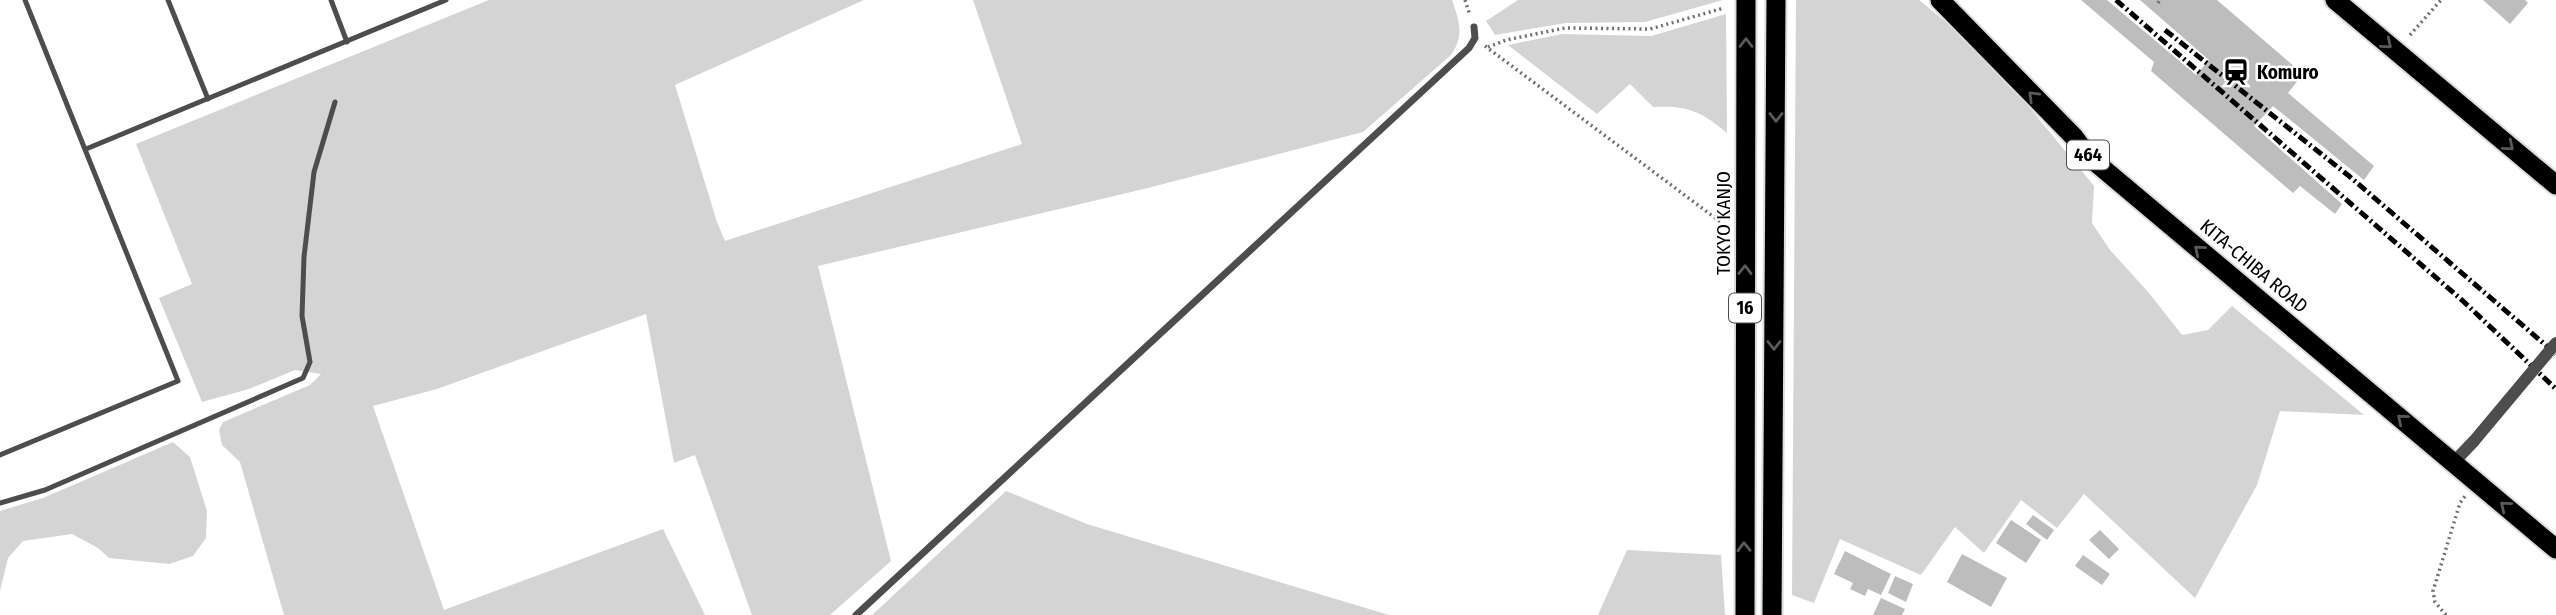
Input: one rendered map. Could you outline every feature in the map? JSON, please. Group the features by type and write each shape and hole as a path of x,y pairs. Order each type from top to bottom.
{"highway":[{"name":"TOKYO KANJO","path":"1745,615 1746,0"},
{"name":"KITA-CHIBA ROAD","path":"1940,0 2074,137 2088,156 2556,549"},
{"path":"2335,0 2556,185"},
{"name":"16","path":"1772,615 1777,2"}],"street":[{"path":"856,615 1469,48 1475,38 1474,27"},
{"path":"2455,462 2556,343"}],"lane":[{"path":"0,455 178,381 25,0"},
{"path":"168,0 208,99"},
{"path":"331,0 347,42"},
{"path":"86,149 446,0"},
{"path":"0,503 45,490 303,378 310,362 302,316 304,257 314,172 335,102"}],"path":[{"path":"2410,35 2441,0"},
{"path":"1488,47 1506,40 1565,28 1650,29 1724,8"},
{"path":"1475,38 1746,242"},
{"path":"2446,615 2435,602 2433,591 2460,503 2477,483"}],"shaded area":[{"path":"489,0 864,0 675,85 725,241 1022,144 973,0 1452,0 1459,34 1451,55 1363,132 1148,188 818,266 891,561 830,615 752,615 695,455 674,463 646,314 437,389 373,406 444,610 663,529 705,615 284,615 240,462 222,445 219,430 223,422 310,385 321,374 295,370 249,389 202,402 159,298 192,284 136,144"},
{"path":"1518,0 1723,0 1645,22 1566,23 1495,35 1486,21"},
{"path":"1796,0 1919,0 1968,40 2011,85 2094,186 2092,223 2110,250 2182,335 2208,330 2232,306 2364,415 2280,411 2257,485 2195,598 2084,494 2057,528 2021,500 1984,553 1955,527 1921,575 1840,539 1814,603 1792,595"},
{"path":"1726,14 1727,133 1693,111 1675,107 1653,107 1630,84 1597,114 1508,45 1562,34 1651,36"},
{"path":"173,442 190,457 207,511 206,538 193,556 169,564 109,558 98,548 72,534 23,541 8,558 0,591 0,511 43,498"},
{"path":"1006,491 1087,524 1389,615 872,615"},
{"path":"1627,550 1721,555 1725,615 1598,615"}],"building":[{"name":"Komuro","path":"2081,0 2107,0 2196,75 2209,60 2140,0 2217,0 2303,74 2288,93 2374,166 2364,180 2273,106 2254,126 2342,204 2335,214 2300,186 2293,193 2151,71 2154,62"},
{"path":"2483,0 2525,0 2528,3 2510,24"},
{"path":"2033,515 2054,530 2047,540 2026,524"},
{"path":"2011,520 2041,540 2026,563 1996,543"},
{"path":"2100,530 2119,549 2109,559 2089,540"},
{"path":"1845,551 1891,574 1881,595 1868,589 1865,596 1850,589 1853,583 1834,574"},
{"path":"1962,554 2007,578 1991,607 1947,582"},
{"path":"2083,555 2110,574 2102,585 2075,566"},
{"path":"1895,576 1913,584 1906,602 1888,593"},
{"path":"1881,598 1905,609 1902,615 1873,615"}],"railway":[{"path":"2116,0 2463,301 2556,389"},
{"path":"2165,30 2349,176 2556,354"}],"place":[{"name":"Komuro","path":"2236,72"}]}
